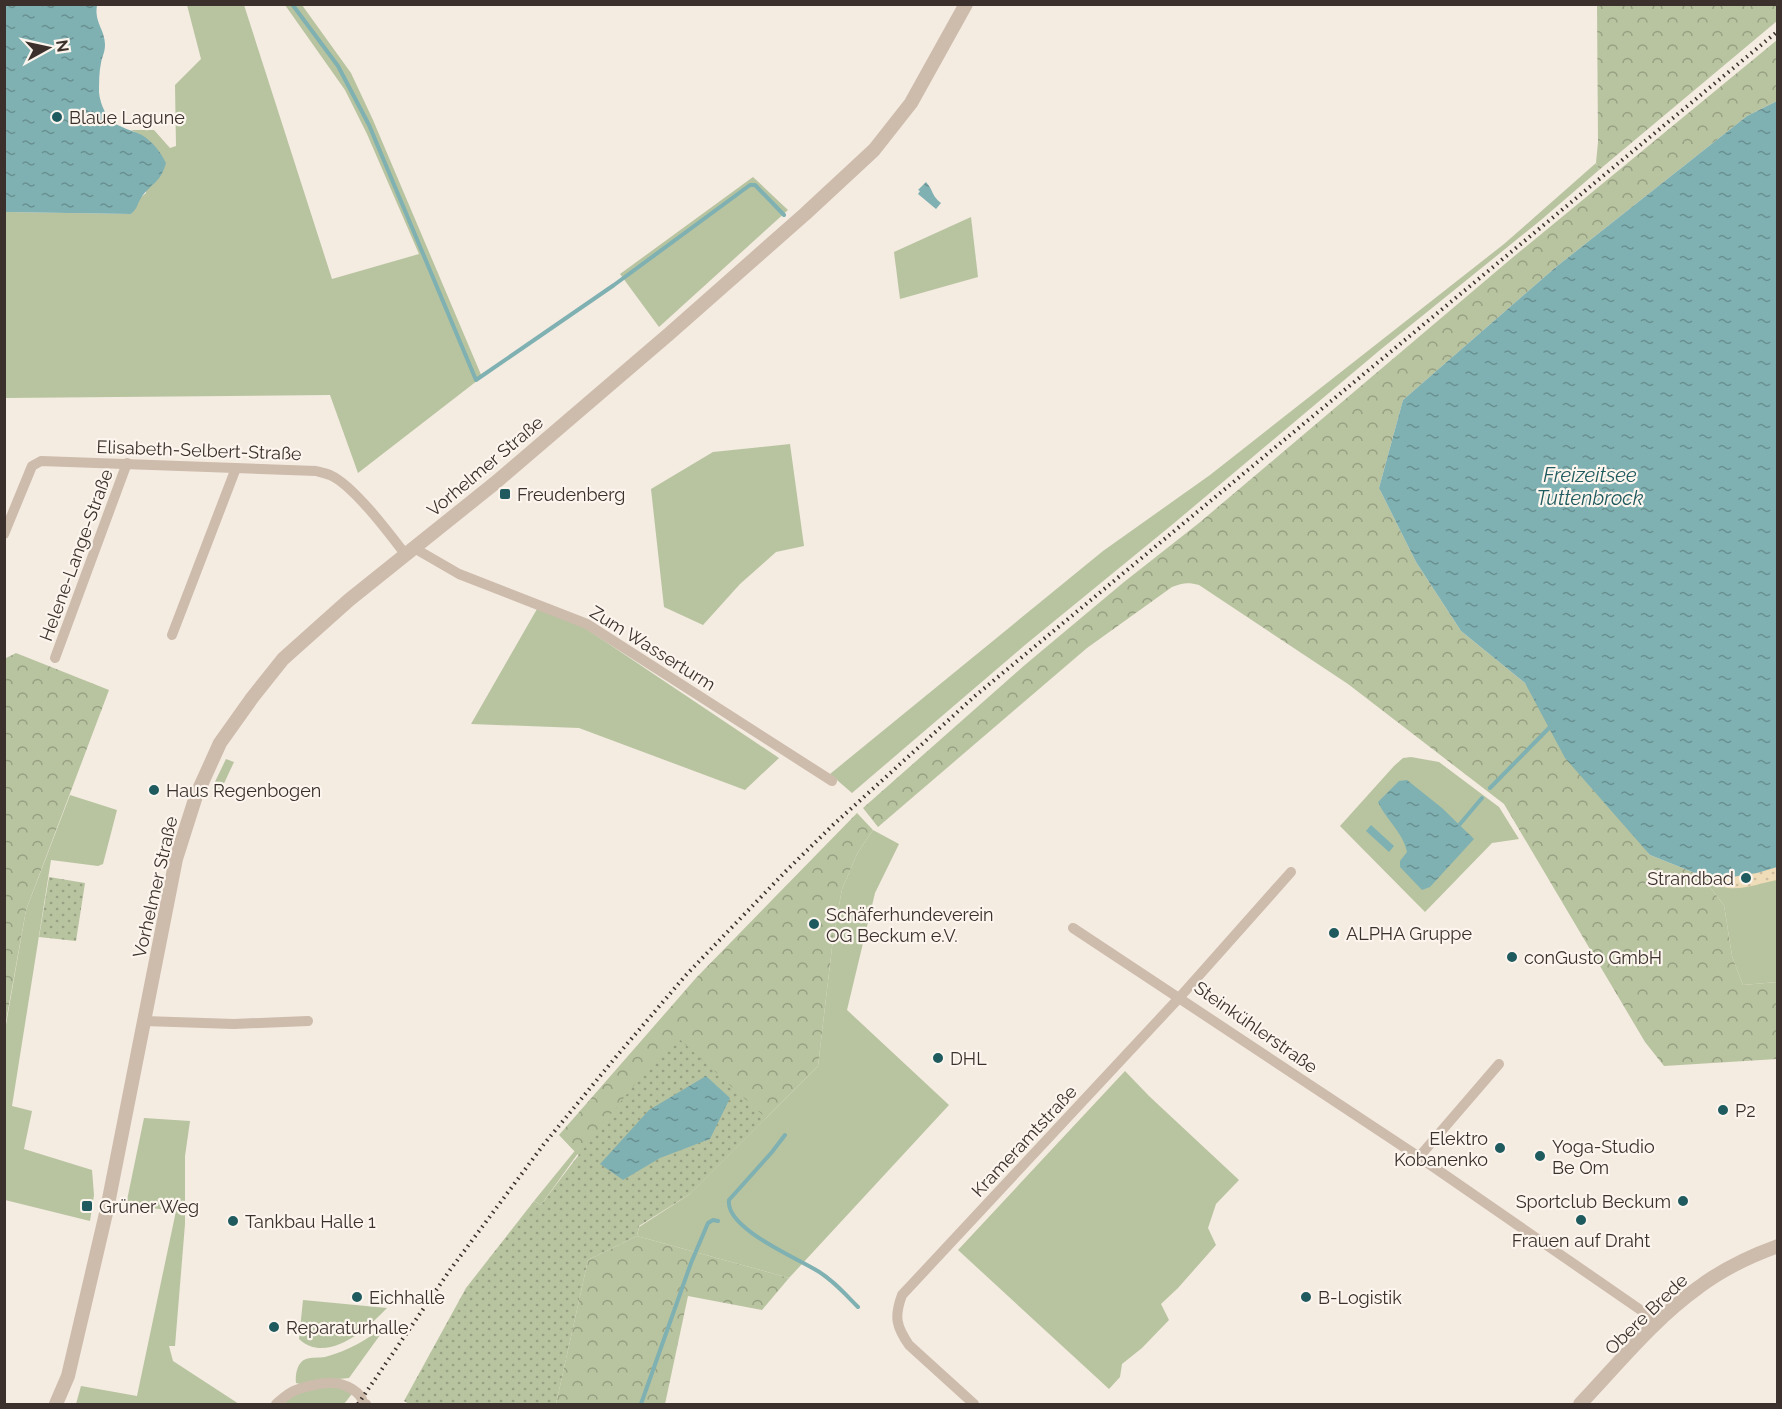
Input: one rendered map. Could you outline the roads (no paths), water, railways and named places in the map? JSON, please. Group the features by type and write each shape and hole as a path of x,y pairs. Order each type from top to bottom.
{"street":[{"name":"Vorhelmer Straße","path":"56,1404 68,1376 107,1209 176,859 196,796 220,743 283,659 349,600 495,483 678,326 874,150 911,103 966,4"},
{"name":"Elisabeth-Selbert-Straße","path":"4,534 32,466 40,461 316,471 342,482 409,551"},
{"name":"Helene-Lange-Straße","path":"55,658 127,464"},
{"path":"172,635 236,468"},
{"name":"Zum Wasserturm","path":"409,551 459,574 587,624 832,781"},
{"name":"Steinkühlerstraße","path":"1291,872 1179,998 1419,1157 1658,1322"},
{"path":"1073,928 1179,998"},
{"name":"Krameramtstraße","path":"974,1404 909,1345 901,1333 897,1322 897,1308 902,1295 1179,998"},
{"path":"144,1021 234,1024 309,1022"},
{"path":"1419,1157 1499,1064"},
{"name":"Obere Brede","path":"1580,1404 1658,1322 1698,1287 1728,1268 1778,1246"},
{"path":"276,1404 298,1389 334,1383 355,1390 364,1401"}],"water":[{"name":"Blaue Lagune","path":"5,4 97,5 97,17 105,45 99,81 103,107 115,124 142,135 150,141 166,163 161,175 131,214 5,212"},
{"name":"Freizeitsee Tuttenbrock","path":"1777,101 1777,867 1732,877 1700,875 1650,855 1565,758 1525,683 1461,631 1416,562 1379,488 1403,400 1556,267 1747,116"},
{"path":"926,182 941,203 936,209 918,194 920,191 918,190"},
{"path":"1407,780 1442,808 1474,839 1430,887 1422,890 1400,867 1400,861 1407,852 1405,845 1378,802 1399,781"},
{"path":"1371,825 1394,846 1389,852 1366,831"},
{"path":"706,1076 730,1098 710,1139 660,1158 623,1180 600,1164 649,1110"}],"waterway":[{"path":"292,4 338,66 369,125 476,380 614,285 750,185 755,185 784,215"},
{"path":"1490,788 1549,728"},
{"path":"1460,824 1482,798"},
{"path":"785,1135 729,1200 731,1211 749,1231 822,1274 858,1307"},
{"path":"641,1404 691,1263 708,1223 713,1220 718,1221"}],"railway":[{"path":"358,1404 450,1270 544,1144 686,975 833,825 975,696 1778,31"}],"place":[{"name":"Blaue Lagune","path":"57,117"},
{"name":"Freudenberg","path":"505,494"},
{"name":"Haus Regenbogen","path":"154,790"},
{"name":"Strandbad","path":"1746,878"},
{"name":"Schäferhundeverein OG Beckum e.V.","path":"814,924"},
{"name":"ALPHA Gruppe","path":"1334,933"},
{"name":"conGusto GmbH","path":"1512,957"},
{"name":"DHL","path":"938,1058"},
{"name":"P2","path":"1723,1110"},
{"name":"Elektro Kobanenko","path":"1500,1148"},
{"name":"Yoga-Studio Be Om","path":"1540,1156"},
{"name":"Sportclub Beckum","path":"1683,1201"},
{"name":"Grüner Weg","path":"87,1206"},
{"name":"Frauen auf Draht","path":"1581,1220"},
{"name":"Tankbau Halle 1","path":"233,1221"},
{"name":"Eichhalle","path":"357,1297"},
{"name":"B-Logistik","path":"1306,1297"},
{"name":"Reparaturhalle","path":"274,1327"}]}
